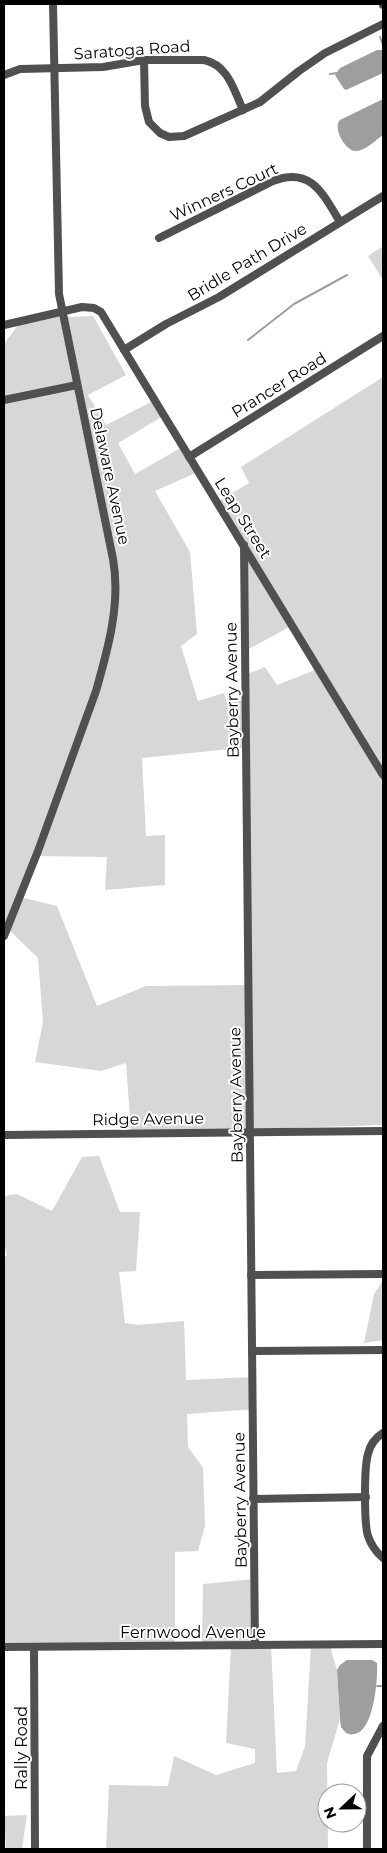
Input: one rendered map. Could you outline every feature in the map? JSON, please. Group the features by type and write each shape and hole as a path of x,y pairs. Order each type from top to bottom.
{"street":[{"name":"Delaware Avenue","path":"4,936 38,851 96,691 104,664 115,608 115,570 58,288 53,4"},
{"path":"144,60 146,114 153,128 168,137 184,136 266,98 325,53 383,24"},
{"name":"Saratoga Road","path":"4,75 17,69 103,67 144,60 199,59 220,66 226,74 243,110"},
{"name":"Winners Court","path":"159,238 272,181 286,176 304,179 315,185 340,222"},
{"name":"Bridle Path Drive","path":"124,350 176,318 220,297 383,196"},
{"name":"Leap Street","path":"62,312 86,307 96,309 105,318 383,775"},
{"path":"4,325 62,312"},
{"name":"Prancer Road","path":"189,456 383,336"},
{"path":"4,400 77,385"},
{"name":"Bayberry Avenue","path":"244,545 255,1645"},
{"name":"Ridge Avenue","path":"4,1135 383,1131"},
{"path":"251,1275 383,1274"},
{"path":"252,1351 383,1350"},
{"path":"383,1433 372,1444 367,1457 366,1497 366,1522 369,1538 374,1549 383,1558"},
{"path":"253,1499 366,1497"},
{"name":"Fernwood Avenue","path":"4,1647 383,1644"},
{"name":"Rally Road","path":"34,1647 35,1849"},
{"path":"367,1849 367,1756 383,1726"}],"shaded area":[{"path":"377,50 383,50 383,73 346,90 344,89 335,75 340,68"},
{"path":"383,99 383,135 362,150 351,150 344,143 339,133 338,124 340,120"},
{"path":"383,246 383,278 368,256"},
{"path":"62,313 69,317 93,316 126,375 88,395 106,425 155,400 165,415 118,443 135,474 184,446 200,471 155,491 190,552 197,634 181,646 198,701 224,693 227,703 249,699 245,675 265,667 277,685 320,668 293,625 245,651 243,542 219,501 249,483 241,467 383,377 383,1125 131,1133 126,1063 101,1071 35,1062 43,1022 38,958 4,925 4,344 21,321","holes":["249,747 251,985 146,986 97,1006 57,906 20,897 36,856 107,857 105,890 165,885 165,835 146,836 142,758"]},
{"path":"99,1156 120,1212 140,1212 136,1271 119,1272 125,1323 138,1325 184,1321 186,1380 253,1377 254,1409 187,1414 188,1447 203,1468 205,1526 198,1551 175,1552 175,1645 4,1644 4,1257 7,1256 4,1243 4,1196 17,1194 52,1211 82,1157"},
{"path":"383,1280 383,1340 364,1343 374,1294"},
{"path":"253,1579 256,1645 271,1645 277,1773 296,1771 305,1746 311,1646 330,1646 337,1670 340,1719 327,1763 327,1783 317,1783 317,1833 328,1833 328,1849 106,1849 109,1785 168,1786 174,1756 216,1775 255,1763 255,1749 226,1743 231,1646 202,1645 203,1584"},
{"path":"347,1660 372,1660 377,1663 377,1681 370,1715 361,1731 352,1734 346,1733 341,1727 340,1719 337,1670"},
{"path":"27,1815 22,1849 6,1849 4,1816"}],"waterway":[{"path":"380,37 383,45"},
{"path":"330,74 337,73"},
{"path":"248,340 294,304 347,275"},
{"path":"377,1686 382,1686"}]}
